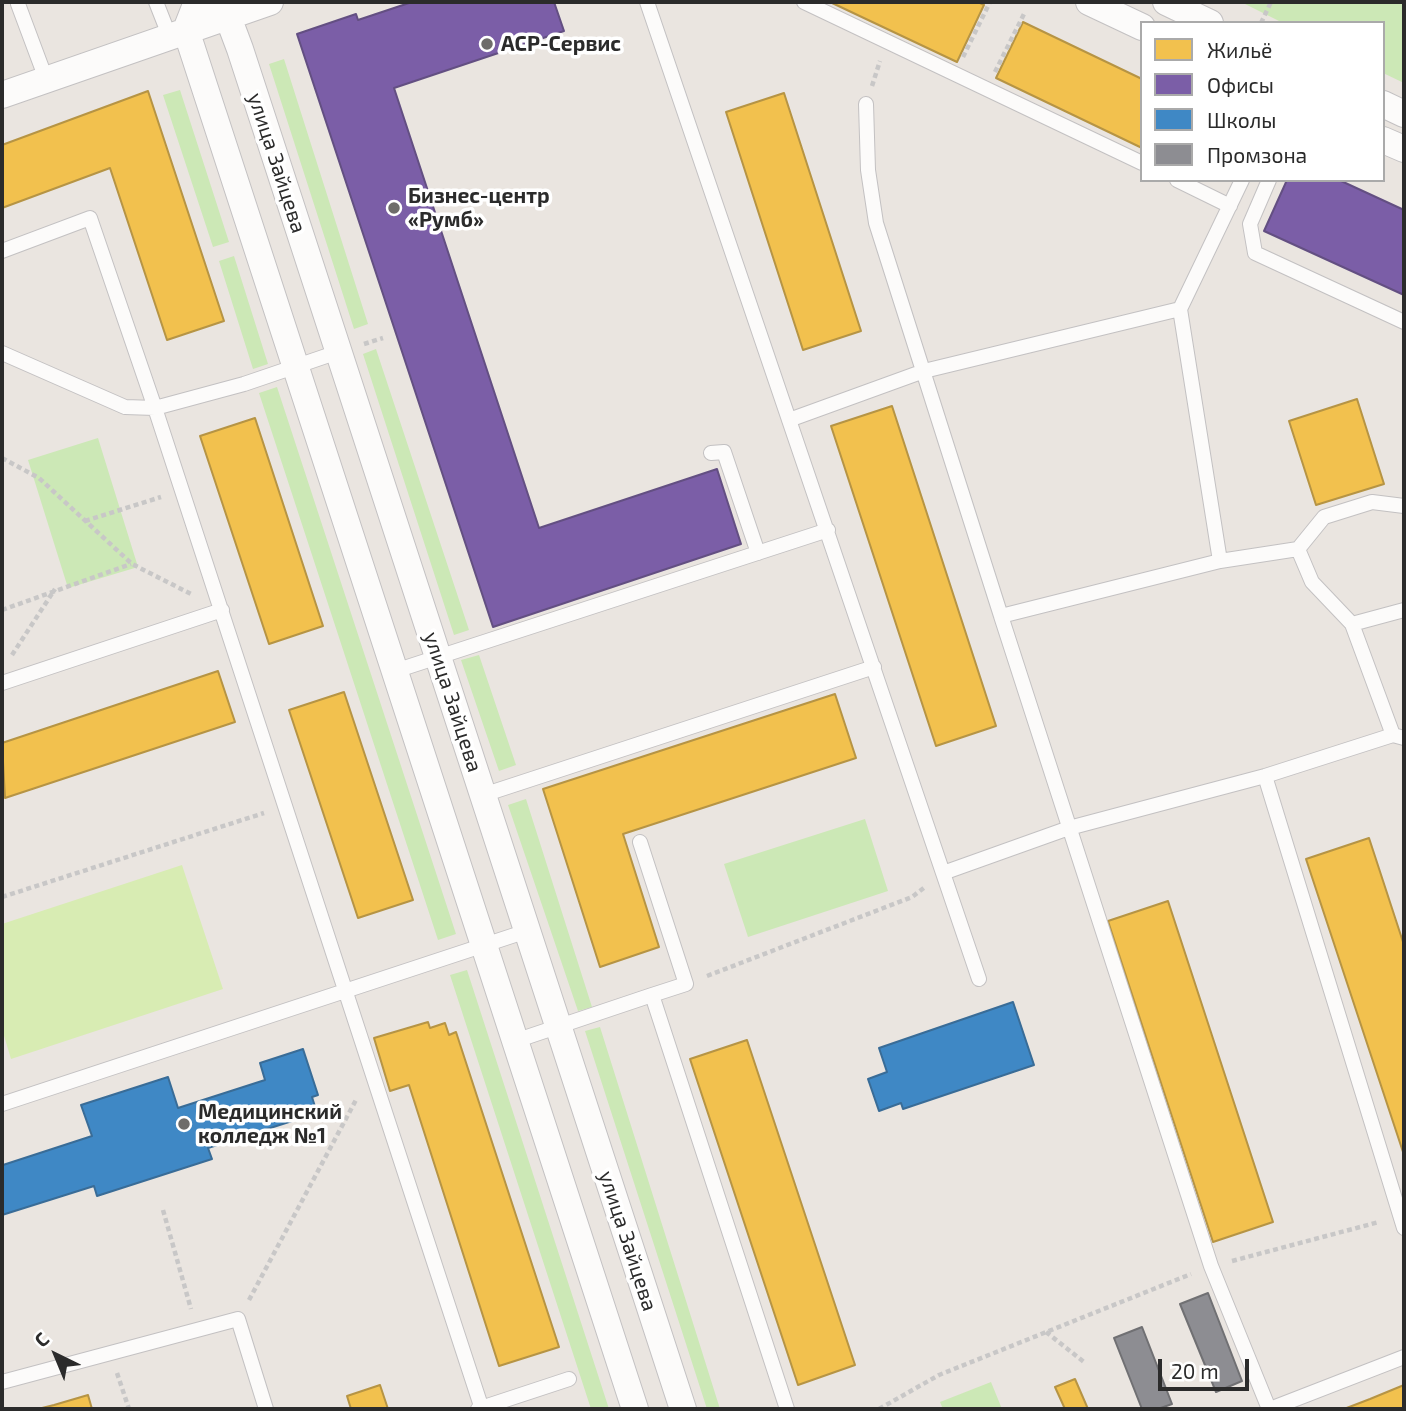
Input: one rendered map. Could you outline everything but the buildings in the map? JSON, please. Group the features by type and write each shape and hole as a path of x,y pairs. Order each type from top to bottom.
{"street":[{"path":"177,32 197,2"},
{"path":"2,95 177,32 220,9 270,2"},
{"path":"1089,2 1140,26"},
{"path":"1166,2 1206,21"},
{"name":"улица Зайцева","path":"220,9 439,657 683,1409"},
{"path":"177,32 295,367 635,1409"},
{"path":"1385,105 1404,114"},
{"path":"1385,141 1404,149"}],"lane":[{"path":"156,2 177,32"},
{"path":"647,2 979,979"},
{"path":"804,2 1140,162"},
{"path":"18,4 46,79"},
{"path":"866,104 867,170 876,223 1211,1266 1269,1409 1404,1357"},
{"path":"1181,182 1230,206"},
{"path":"1220,561 1180,310 1241,182"},
{"path":"1268,182 1250,224 1255,254 1404,322"},
{"path":"2,251 90,218 156,408 480,1408 569,1379"},
{"path":"789,420 924,371 1180,310"},
{"path":"2,353 125,407 156,408 338,352"},
{"path":"711,453 724,452 758,553"},
{"path":"1001,616 1220,561 1298,549 1324,517 1372,502 1404,506"},
{"path":"395,671 828,530"},
{"path":"943,873 1069,828 1399,737 1352,624 1311,582 1298,549"},
{"path":"8,681 222,610"},
{"path":"1352,624 1404,610"},
{"path":"483,795 874,667"},
{"path":"1265,776 1402,1222"},
{"path":"515,1041 686,984 640,842"},
{"path":"2,1104 527,931"},
{"path":"652,995 787,1409"},
{"path":"2,1382 238,1319 266,1409"}],"path":[{"path":"955,73 989,2"},
{"path":"1262,21 1271,2"},
{"path":"987,89 1024,15"},
{"path":"866,104 887,40"},
{"path":"2,458 38,478 132,564 222,610"},
{"path":"85,521 182,490"},
{"path":"2,610 56,588 132,564"},
{"path":"8,681 12,655 56,588"},
{"path":"2,897 286,806"},
{"path":"686,984 912,897 943,873"},
{"path":"238,1319 372,1072"},
{"path":"163,1210 197,1330"},
{"path":"879,1409 939,1375 1211,1266 1402,1222"},
{"path":"1046,1332 1084,1362"},
{"path":"110,1351 129,1409"}],"green space":[{"path":"1241,2 1404,2 1404,83 1385,74 1385,21 1279,21"},
{"path":"284,59 368,324 354,329 269,64"},
{"path":"180,90 229,242 213,247 163,95"},
{"path":"234,256 268,364 253,369 219,261"},
{"path":"376,349 469,630 454,635 363,354"},
{"path":"277,387 456,934 438,940 259,393"},
{"path":"98,438 138,567 68,588 28,460"},
{"path":"479,655 516,765 499,771 461,660"},
{"path":"526,799 592,1007 578,1011 508,805"},
{"path":"865,819 888,891 748,937 724,864"},
{"path":"182,865 223,989 11,1059 2,1029 2,924"},
{"path":"467,970 609,1409 591,1409 450,975"},
{"path":"600,1027 720,1409 707,1409 585,1031"},
{"path":"991,1382 1002,1409 943,1409 940,1402"}],"place":[{"name":"АСР-Сервис","path":"487,44"},
{"name":"Бизнес-центр «Румб»","path":"394,208"},
{"name":"Медицинский колледж №1","path":"184,1124"}]}
